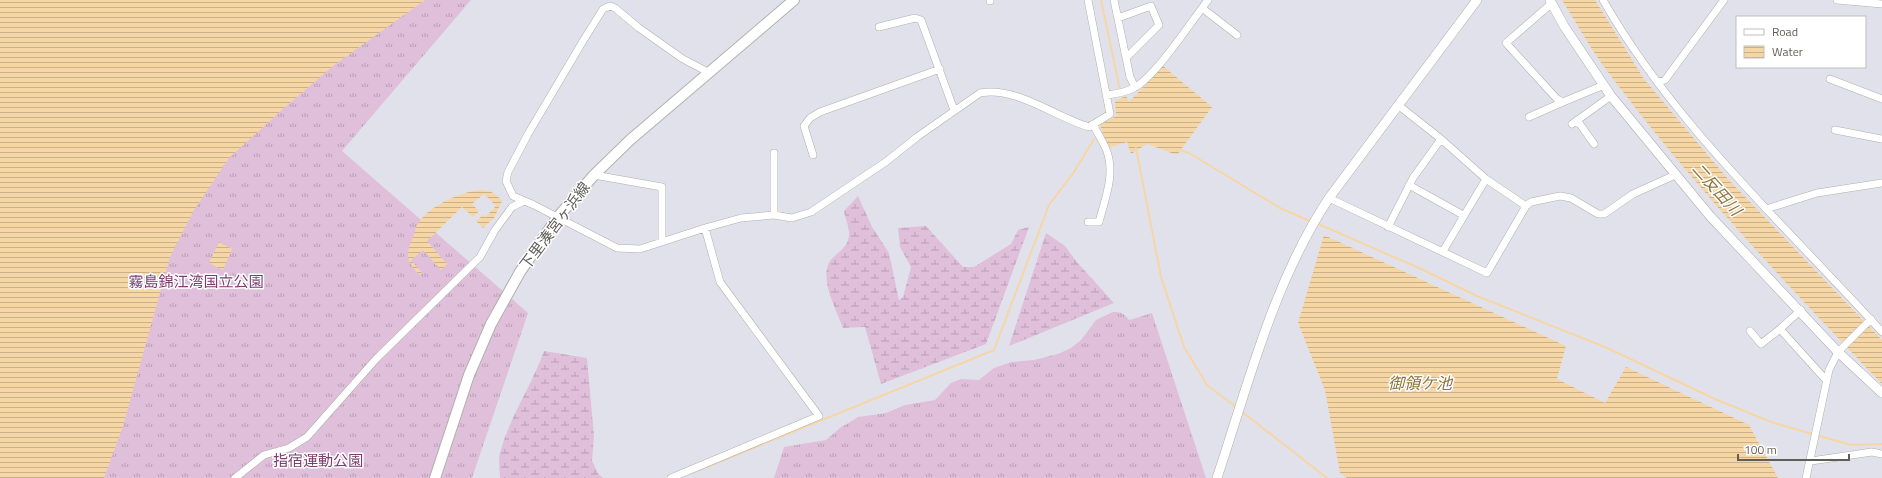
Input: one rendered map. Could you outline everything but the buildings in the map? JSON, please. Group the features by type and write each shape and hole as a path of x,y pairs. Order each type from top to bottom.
{"main road":[{"name":"下里湊宮ヶ浜線","path":"435,478 469,375 491,324 520,272 557,218 594,175 630,140 794,0"}],"street":[{"path":"708,72 682,59 639,28 615,8 610,6 604,9 582,41 532,127 506,176 507,185 513,196 617,248 640,249 741,218 774,214 792,218 812,212 887,161 954,110 980,93 990,91 1001,92 1044,107 1077,124 1089,127 1110,114 1108,95 1088,0"},
{"path":"1114,0 1132,89"},
{"path":"1108,95 1132,89 1157,67 1208,0"},
{"path":"1217,478 1274,305 1309,230 1329,198 1476,0"},
{"path":"1603,0 1658,82 1718,157 1882,332"},
{"path":"1658,82 1665,80 1724,0"},
{"path":"1837,0 1882,4"},
{"path":"1563,102 1557,99 1506,43 1551,1 1564,26 1611,96 1675,175 1724,232 1841,349 1882,393"},
{"path":"1118,18 1151,6 1159,25 1126,58"},
{"path":"1202,8 1237,35"},
{"path":"880,27 915,18 921,20 954,110"},
{"path":"813,155 804,126 810,118 820,112 856,98 940,69"},
{"path":"1830,79 1882,99"},
{"path":"1529,117 1604,85"},
{"path":"1594,144 1574,122 1611,96"},
{"path":"1398,105 1486,179 1526,206"},
{"path":"1088,222 1099,222 1108,188 1110,172 1106,149 1093,124"},
{"path":"1835,130 1882,139"},
{"path":"1388,226 1409,185 1441,140"},
{"path":"774,153 774,214"},
{"path":"594,175 662,187 662,241"},
{"path":"1329,198 1488,273 1526,206 1531,202 1560,196 1571,198 1598,214 1604,214 1633,194 1675,175"},
{"path":"1443,251 1463,215 1486,179"},
{"path":"1766,209 1817,193 1882,183"},
{"path":"1409,185 1463,215"},
{"path":"236,478 264,455 289,448 307,437 376,359 480,257 495,230 512,207 524,201"},
{"path":"670,478 819,416 720,282 705,228"},
{"path":"1750,331 1761,344 1801,310"},
{"path":"1806,478 1811,461 1826,380 1841,349 1870,320"},
{"path":"1780,329 1826,380"},
{"path":"1811,461 1872,452 1882,454"}],"green space":[{"name":"霧島錦江湾国立公園","path":"0,0 471,0 342,151 528,313 472,478 0,478"},
{"path":"858,196 872,227 889,253 899,300 903,297 911,267 900,247 898,228 926,226 963,267 974,267 1011,244 1018,230 1029,227 986,344 881,384 865,327 843,328 831,299 826,275 831,259 845,246 848,241 849,230 844,211"},
{"path":"1046,233 1065,246 1076,261 1114,303 1009,346"},
{"path":"1113,312 1122,313 1129,320 1152,313 1206,478 774,478 784,447 826,440 840,428 858,417 886,413 905,405 935,400 951,383 961,379 979,380 994,368 1011,362 1034,360 1058,354 1071,348 1081,340 1096,320"},
{"path":"544,351 587,358 594,436 592,461 599,475 604,478 500,478 499,456 504,440"}],"water":[{"path":"0,0 425,0 333,66 229,158 194,210 170,257 123,426 104,478 0,478"},
{"name":"二反田川","path":"1562,0 1595,0 1644,79 1728,179 1882,340 1882,384 1772,268 1667,148 1602,64"},
{"path":"1163,66 1212,107 1177,155 1147,144 1131,154 1127,142 1108,148 1100,125 1116,116 1115,101 1126,96 1129,102"},
{"path":"478,190 492,192 502,201 494,218 483,228 476,221 483,215 485,217 496,206 484,194 472,204 479,211 473,217 462,207 427,241 447,264 441,270 423,250 411,260 422,273 420,275 412,266 408,258 410,243 417,225 428,212 444,202 461,194"},
{"name":"御領ケ池","path":"1324,235 1566,346 1557,379 1605,403 1626,367 1749,425 1778,478 1347,478 1340,473 1325,390 1298,323"},
{"path":"219,242 232,249 223,270 209,263"}],"waterway":[{"path":"1101,0 1120,90"},
{"path":"692,473 994,350 1049,205 1074,172 1094,139"},
{"path":"1136,148 1161,277 1184,347 1207,385 1236,407"},
{"path":"1179,150 1189,153 1280,208 1312,222"},
{"path":"1316,223 1419,268 1477,296 1605,347 1715,399 1774,423 1851,445 1882,444"},
{"path":"1241,411 1327,478"}],"park label":[{"name":"指宿運動公園","path":"318,461"}]}
